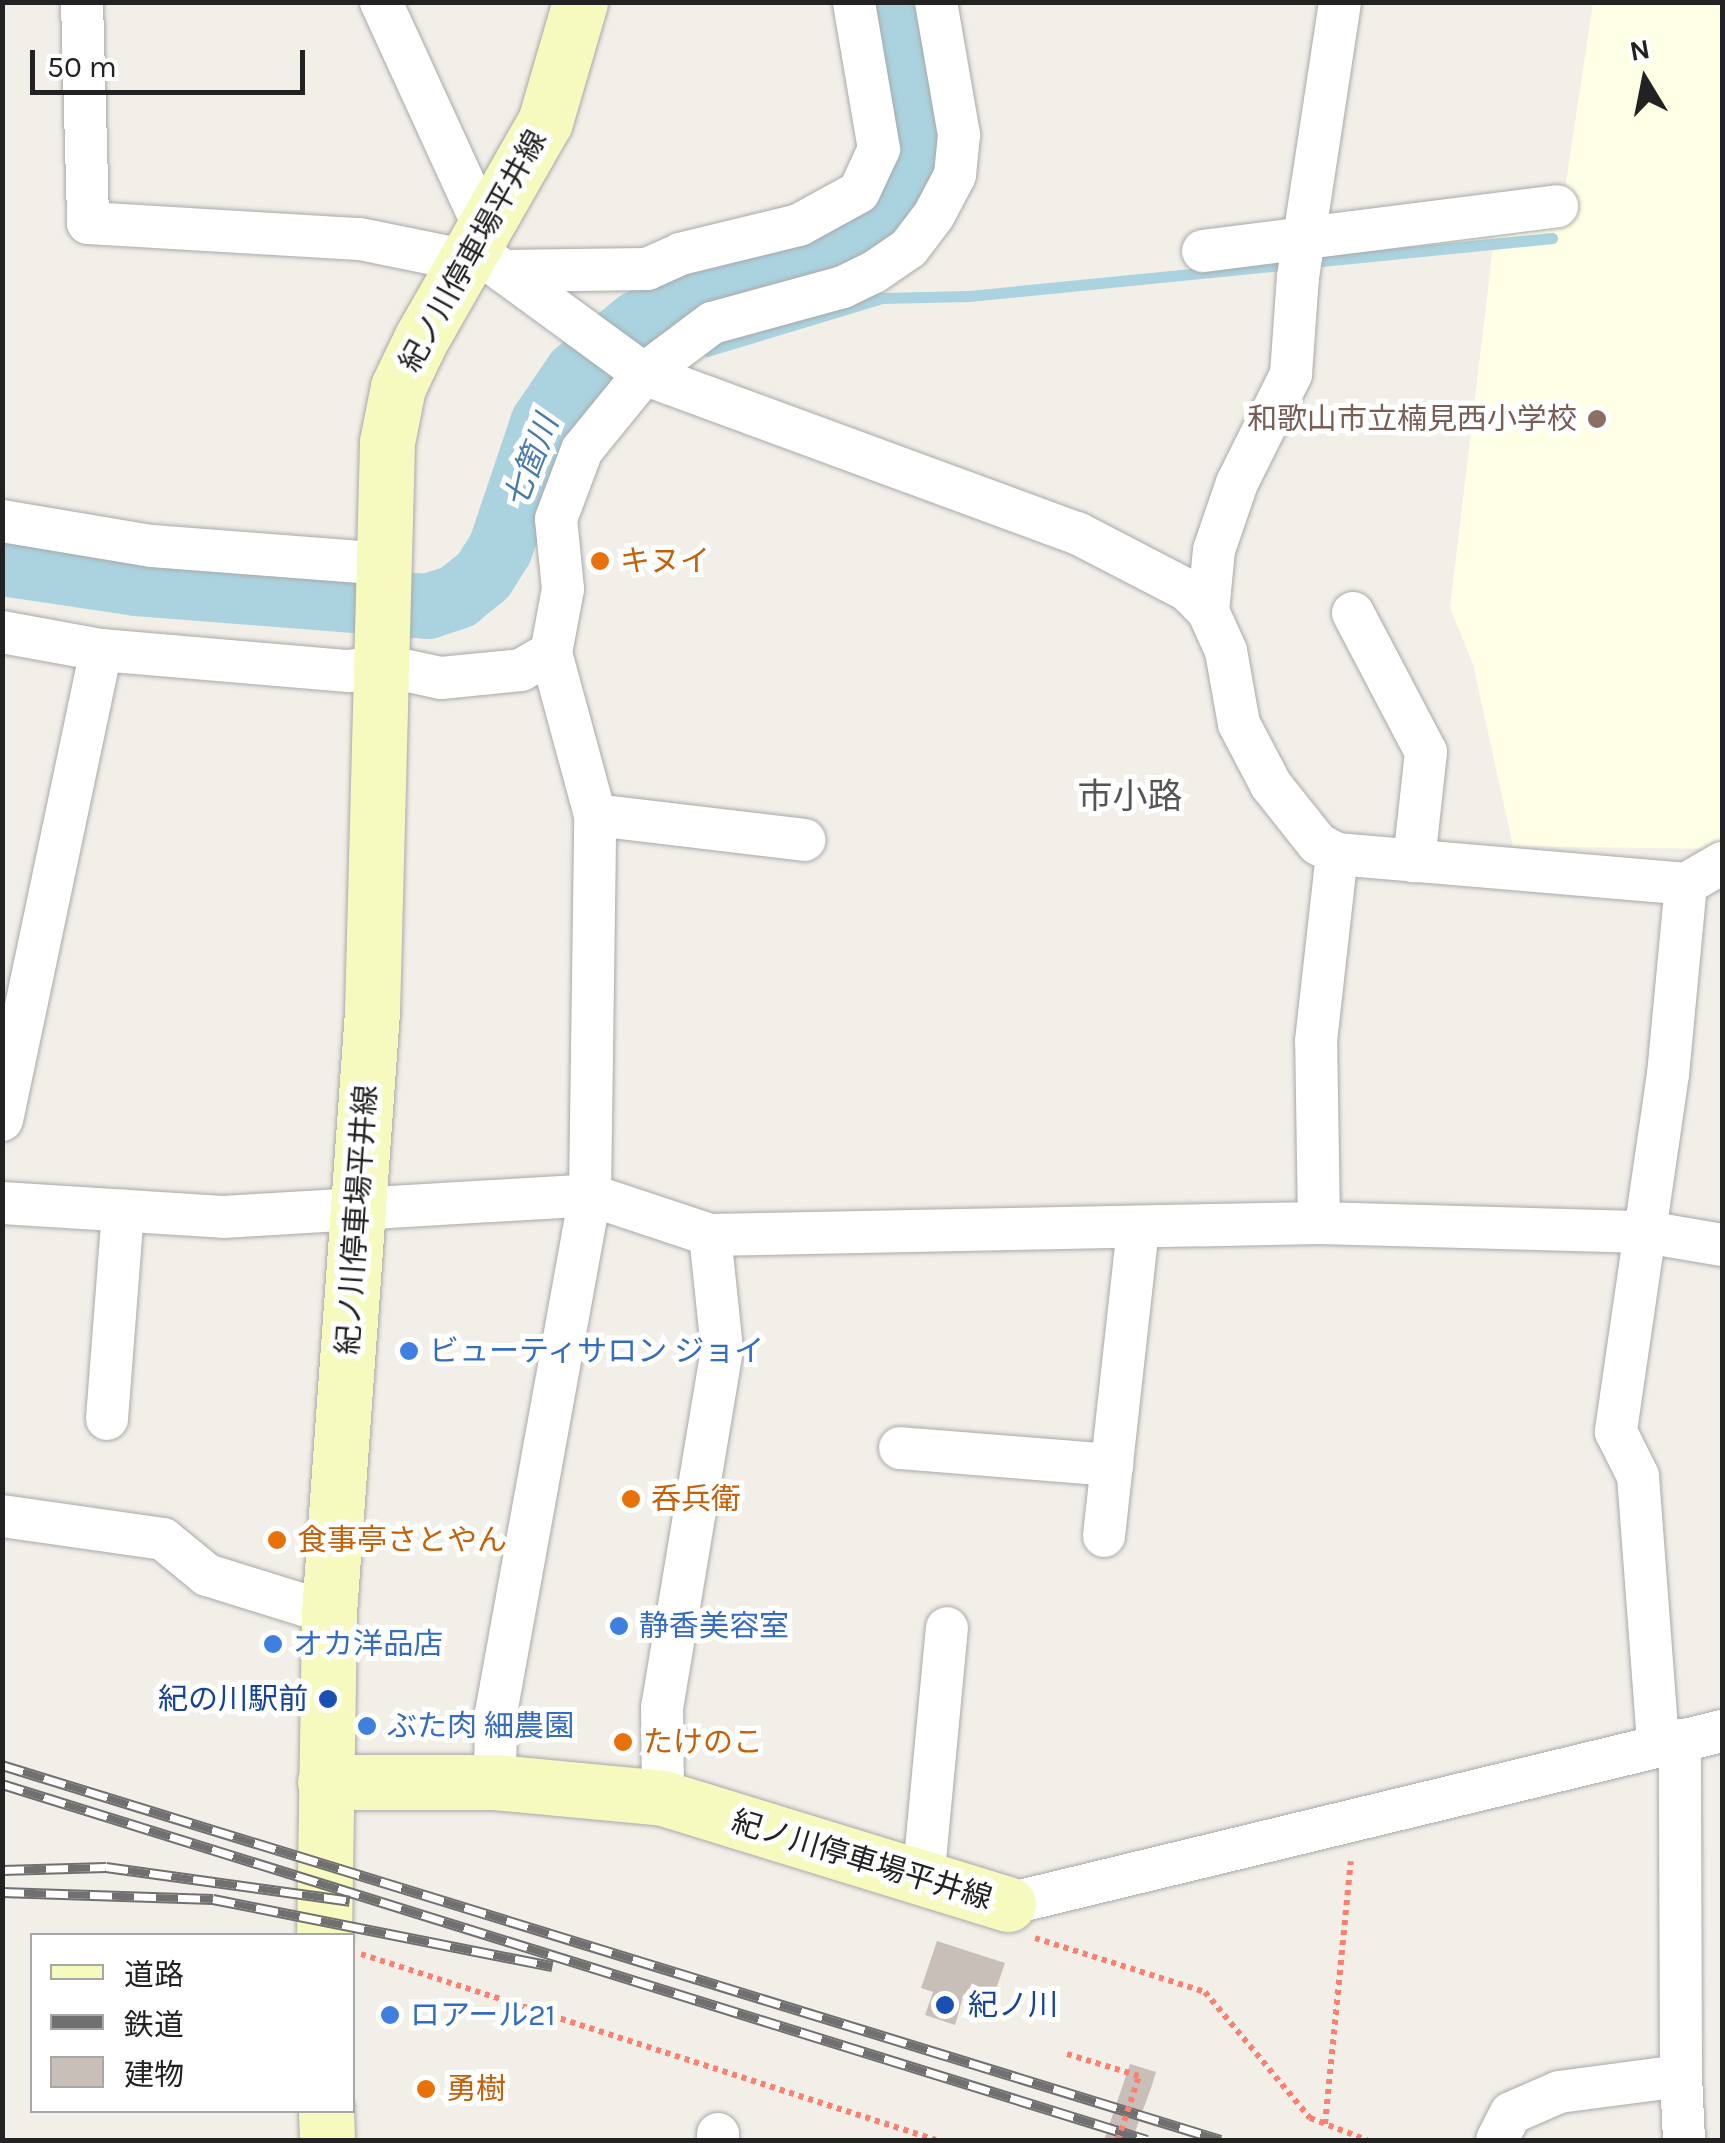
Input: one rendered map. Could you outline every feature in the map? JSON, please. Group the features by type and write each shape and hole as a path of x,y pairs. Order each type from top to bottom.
{"main road":[{"name":"紀ノ川停車場平井線","path":"580,2 544,122 483,254 398,387 387,442 385,653 358,1209 330,1613 325,1782 495,1782 663,1798 1008,1904"},
{"path":"324,1933 325,1782"},
{"path":"326,2113 327,2140"}],"street":[{"path":"82,2 88,223 360,240 647,269 680,254 799,225 859,192 879,149 854,2"},
{"path":"380,2 483,254 639,371 1077,534 1188,590 1208,610 1226,651 1239,724 1271,785 1318,844 1338,854 1414,861 1704,873 1616,1432 1638,1476 1669,1743 1684,2140"},
{"path":"495,1782 496,1714 590,1195 595,815 551,653 563,589 556,519 582,450 639,371 712,323 843,287 909,248 956,176 959,135 936,2"},
{"path":"1208,610 1214,550 1237,484 1292,374 1302,253 1340,2"},
{"path":"1203,252 1302,253 1557,206"},
{"path":"2,521 152,546 386,571"},
{"path":"1352,613 1426,752 1414,861"},
{"path":"2,632 101,650 348,670 385,653 442,678 521,670 551,653"},
{"path":"2,1120 101,650"},
{"path":"595,815 805,840"},
{"path":"1319,1223 1316,1041 1338,854"},
{"path":"2,1203 223,1218 590,1195 710,1234 1319,1223 1646,1232 1722,1245"},
{"path":"107,1419 123,1211"},
{"path":"1104,1536 1138,1227"},
{"path":"663,1798 662,1708 722,1349 710,1234"},
{"path":"900,1448 1112,1465"},
{"path":"2,1516 163,1539 207,1576 330,1613"},
{"path":"923,1881 948,1628"},
{"path":"1008,1904 1722,1730"},
{"path":"1498,2140 1511,2114 1559,2092 1681,2076"}],"path":[{"path":"1325,2124 1355,1821"},
{"path":"1008,1904 1004,1928 1205,1992 1310,2118 1367,2140"},
{"path":"355,1952 933,2140"},
{"path":"1068,2054 1139,2076 1118,2140"}],"shaded area":[{"name":"和歌山市立楠見西小学校","path":"1593,3 1722,3 1722,849 1513,846 1473,664 1450,608 1495,230 1560,222"}],"building":[{"path":"937,1941 1005,1963 991,2004 964,1994 955,2025 925,2015 933,1992 921,1988"},
{"path":"1130,2064 1156,2072 1151,2088 1132,2140 1104,2140"}],"waterway":[{"name":"七箇川","path":"2,563 136,583 427,606 457,596 483,575 500,548 542,423 576,373 637,323 689,295 817,259 855,243 886,217 907,185 914,133 892,2"},
{"path":"707,351 882,298 969,296 1552,238"},
{"path":"637,323 662,339"}],"railway":[{"path":"2,1765 1221,2140"},
{"path":"2,1784 1147,2140"},
{"path":"2,1870 106,1867 350,1901"},
{"path":"2,1892 213,1899 552,1966"}],"place":[{"name":"和歌山市立楠見西小学校","path":"1597,419"},
{"name":"キヌイ","path":"600,561"},
{"name":"ビューティサロン ジョイ","path":"409,1351"},
{"name":"呑兵衛","path":"631,1499"},
{"name":"食事亭さとやん","path":"277,1540"},
{"name":"静香美容室","path":"619,1626"},
{"name":"オカ洋品店","path":"273,1644"},
{"name":"紀の川駅前","path":"328,1699"},
{"name":"ぶた肉 細農園","path":"367,1726"},
{"name":"たけのこ","path":"623,1742"},
{"name":"紀ノ川","path":"945,2005"},
{"name":"ロアール21","path":"390,2015"},
{"name":"勇樹","path":"426,2089"}],"district":[{"name":"市小路","path":"1130,797"}]}
